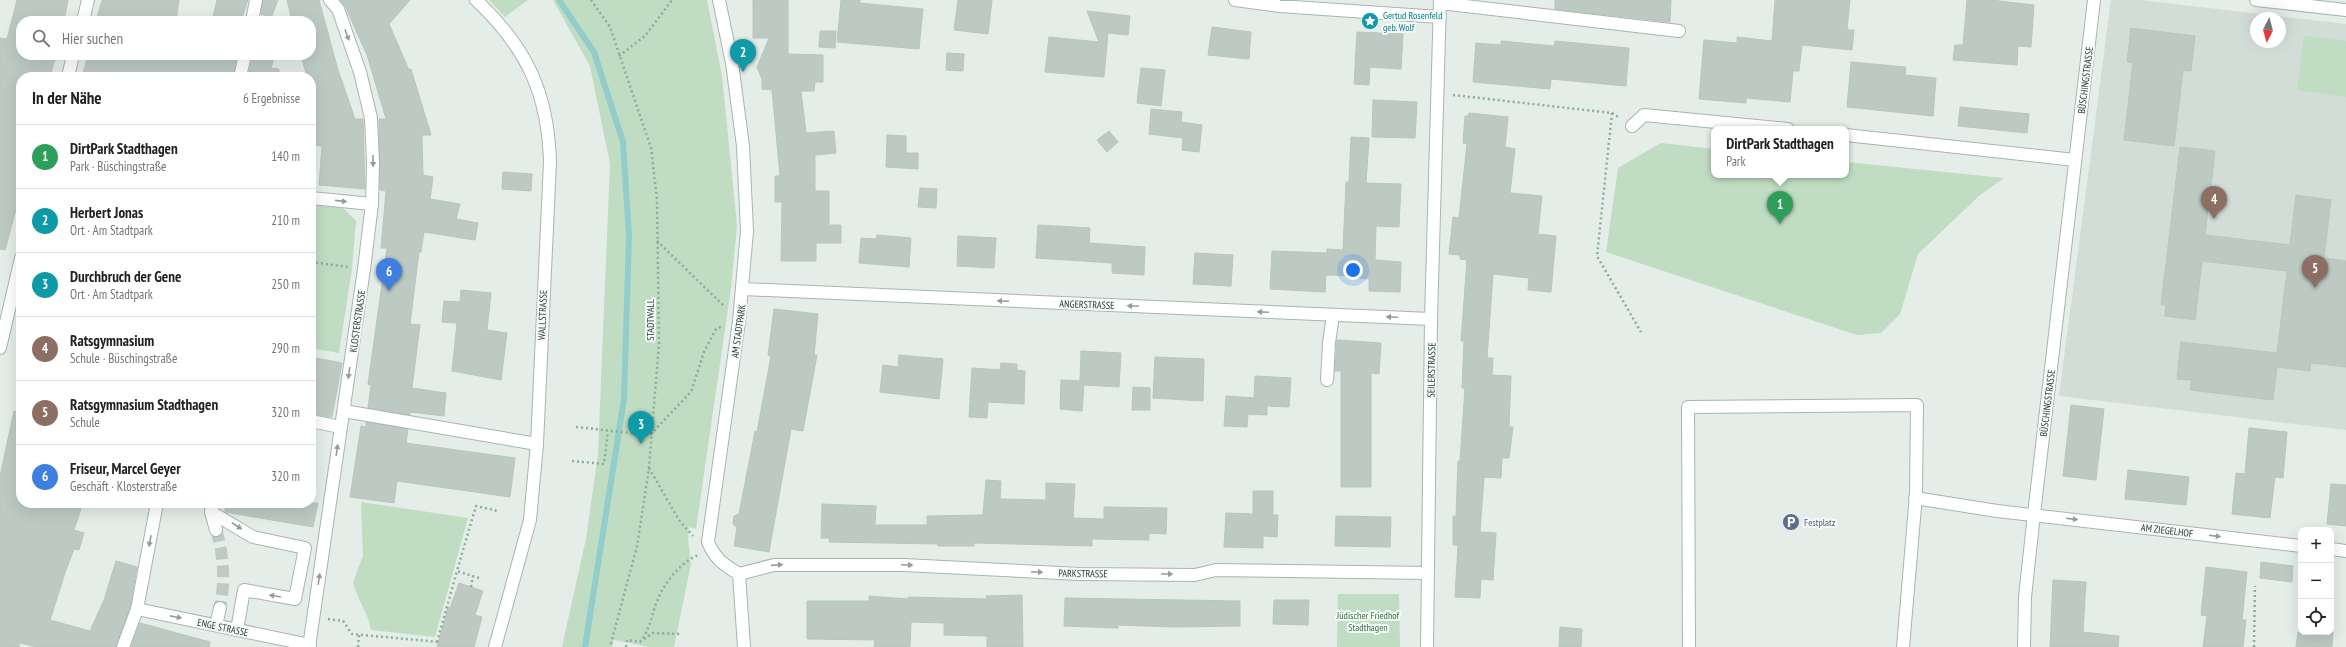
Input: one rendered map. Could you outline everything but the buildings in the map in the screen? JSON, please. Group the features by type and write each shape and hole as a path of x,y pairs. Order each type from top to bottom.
{"street":[{"path":"84,16 88,0"},
{"path":"253,16 256,0"},
{"name":"KLOSTERSTRASSE","path":"309,646 340,427 344,411 372,204 373,162 371,118 360,72 338,9 330,0"},
{"name":"WALLSTRASSE","path":"476,0 509,33 537,84 549,130 550,162 537,444 530,520 495,647"},
{"name":"AM STADTPARK","path":"710,546 743,289 748,231 742,146 732,63 719,0"},
{"path":"1235,0 1280,6 1440,17"},
{"name":"BÜSCHINGSTRASSE","path":"2024,647 2025,597 2094,0"},
{"path":"2256,0 2346,10"},
{"path":"1440,2 1679,31"},
{"name":"SEILERSTRASSE","path":"1427,647 1431,319 1440,2"},
{"path":"69,72 73,60"},
{"path":"241,72 244,60"},
{"path":"1632,126 1644,115 1757,126"},
{"path":"1849,135 2075,160"},
{"path":"316,198 372,204"},
{"path":"0,348 4,311 16,274"},
{"name":"ANGERSTRASSE","path":"743,289 1431,319"},
{"path":"1327,380 1329,343 1333,315"},
{"path":"1689,647 1688,407 1917,405 1915,498 1903,647"},
{"path":"344,411 537,444"},
{"path":"316,422 340,427"},
{"name":"AM ZIEGELHOF","path":"1915,498 2298,546"},
{"path":"124,647 137,610 156,508"},
{"path":"212,508 216,530"},
{"path":"213,508 253,537 304,548 295,599 244,590 236,630"},
{"path":"710,546 722,564 739,574 744,647"},
{"path":"2334,549 2346,551"},
{"name":"PARKSTRASSE","path":"739,574 782,565 904,565 1079,574 1195,575 1216,570 1428,573"},
{"path":"216,626 220,608"},
{"name":"ENGE STRASSE","path":"137,610 309,646"}],"path":[{"name":"STADTWALL","path":"591,0 610,27 650,148 657,199 659,343 650,436 649,468 637,546 610,647"},
{"path":"619,56 645,36 672,0"},
{"path":"1437,94 1612,113 1632,126"},
{"path":"1612,113 1597,256 1641,332"},
{"path":"576,427 650,436 691,392 704,352 716,328 739,321 657,241"},
{"path":"316,263 364,270"},
{"path":"572,461 604,464 608,431"},
{"path":"640,642 648,633 658,598 676,572 690,559 710,546 694,536 679,520 649,468"},
{"path":"314,616 343,621 352,634 438,642 476,506 498,511"},
{"path":"457,571 479,578"},
{"path":"471,587 473,576"},
{"path":"2254,647 2255,586"},
{"path":"626,647 627,640 640,642 653,633 681,634"},
{"path":"358,647 359,635"}],"shaded area":[{"path":"2111,0 2140,0 2250,13 2250,48 2286,48 2286,17 2346,24 2346,430 2059,396"}],"green space":[{"path":"489,0 528,0 505,17"},
{"path":"553,0 707,0 722,76 737,225 731,288 696,529 689,527 688,540 691,564 674,647 649,647 614,640 612,647 562,647 586,539 598,454 610,164 590,66"},
{"path":"2304,36 2346,41 2346,97 2297,90"},
{"path":"1661,143 1711,149 1711,178 1849,178 1849,162 2004,178 1980,195 1918,254 1900,314 1881,333 1857,335 1606,252 1618,168"},
{"path":"316,205 343,208 356,221 352,268 339,353 316,349"},
{"path":"361,502 468,518 435,637 371,630 370,623 353,582 363,556"},
{"name":"Jüdischer Friedhof Stadthagen","path":"1338,594 1399,594 1400,647 1337,647"}],"waterway":[{"path":"559,0 594,52 623,142 629,236 624,399 585,647"}],"tunnel":[{"path":"216,530 221,549 223,569 223,588 220,608"}],"place":[{"name":"Gertud Rosenfeld geb. Wolf","path":"1370,21"},
{"name":"Herbert Jonas","path":"743,72"},
{"name":"Ratsgymnasium","path":"2214,219"},
{"name":"DirtPark Stadthagen","path":"1780,224"},
{"name":"Ratsgymnasium Stadthagen","path":"2315,288"},
{"name":"Friseur, Marcel Geyer","path":"389,291"},
{"name":"Durchbruch der Gene","path":"641,444"},
{"name":"Festplatz","path":"1791,522"}]}
